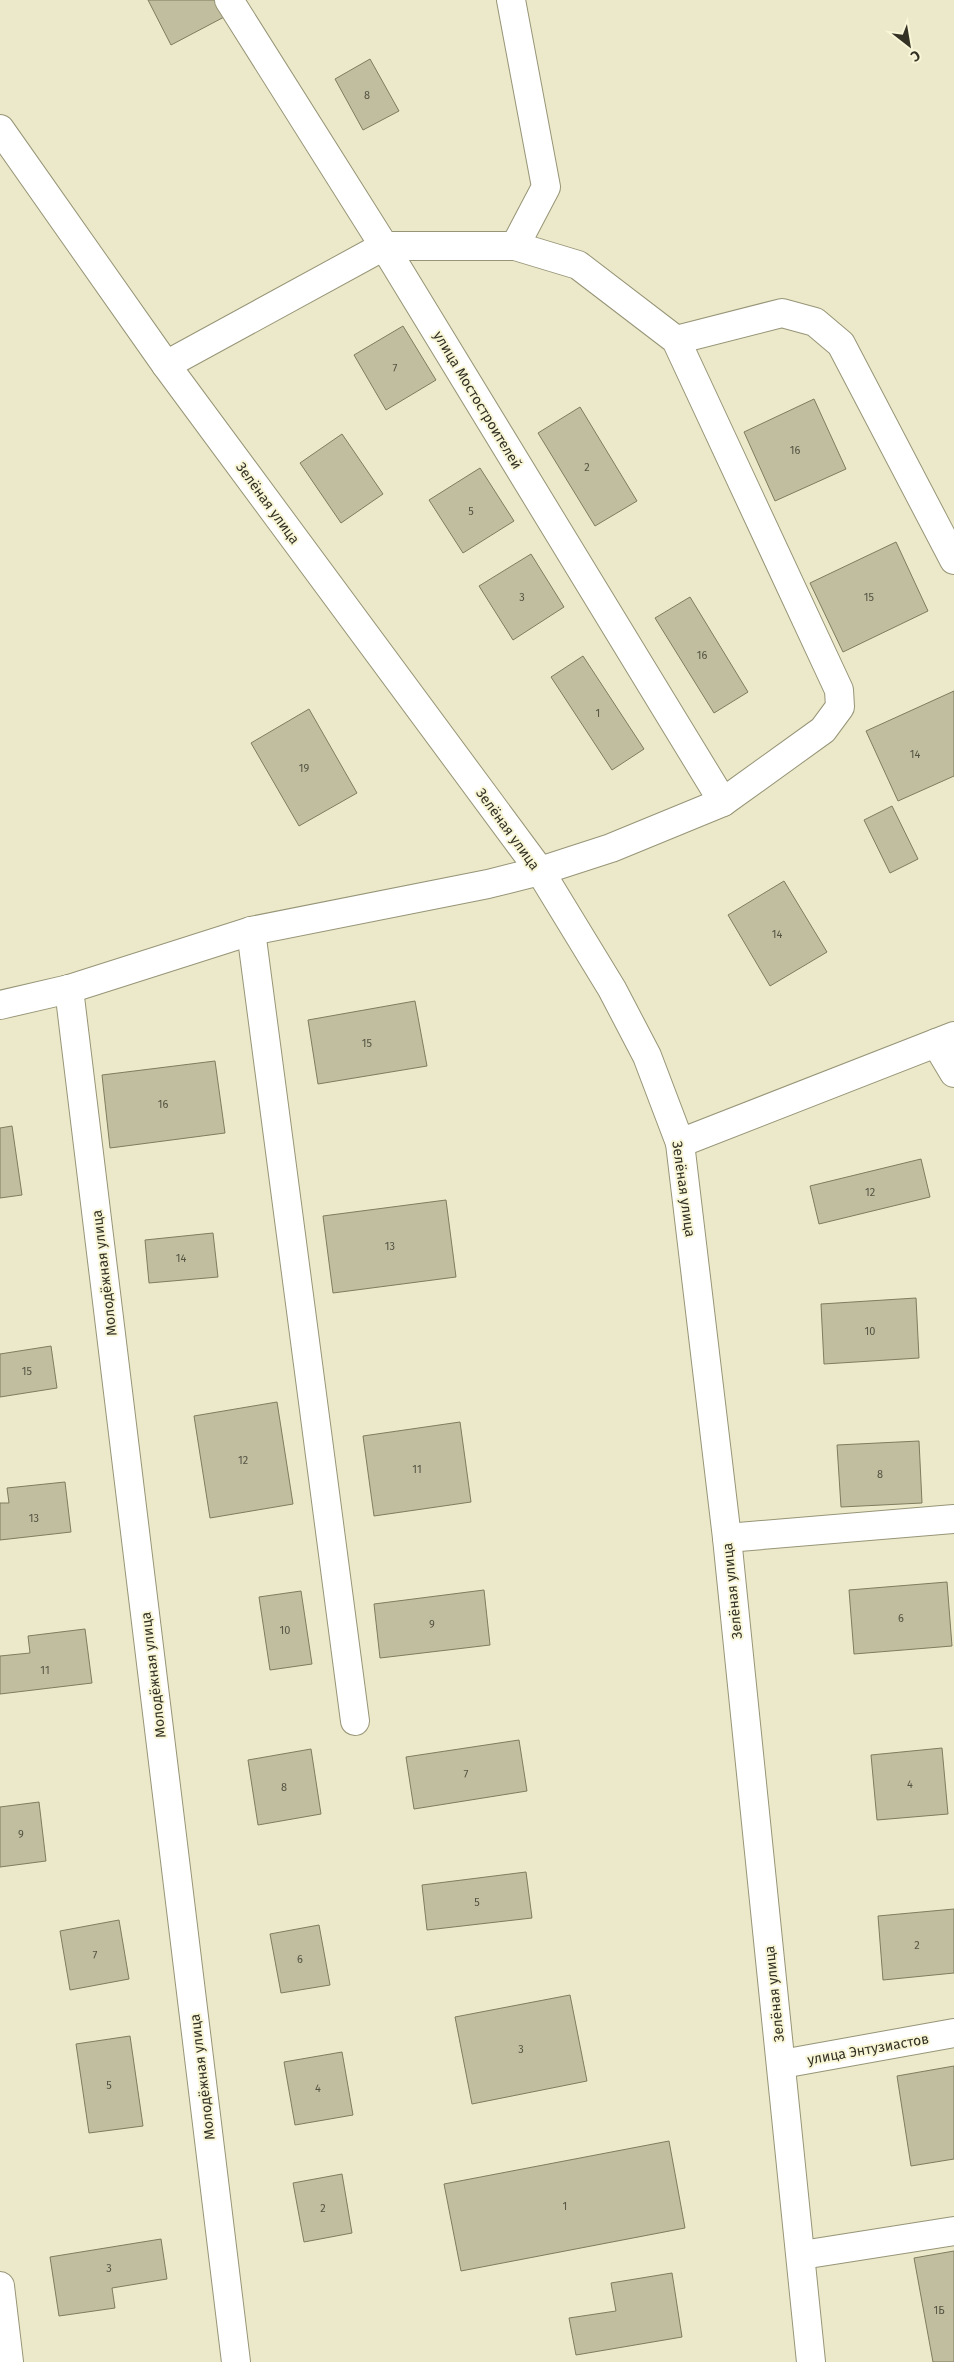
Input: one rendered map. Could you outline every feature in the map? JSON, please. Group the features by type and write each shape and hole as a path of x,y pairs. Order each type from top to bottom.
{"street":[{"name":"улица Мостостроителей","path":"229,0 384,246 723,802"},
{"path":"511,0 546,187 515,246"},
{"name":"Зелёная улица","path":"0,129 166,365 540,871 612,989 647,1056 680,1143 727,1538 812,2362"},
{"path":"0,1005 69,989 252,931 540,871 611,848 723,802 823,730 840,707 839,690 676,340 578,265 515,246 384,246 166,365"},
{"path":"676,340 782,313 815,322 841,344 954,560"},
{"path":"252,931 354,1721"},
{"name":"Молодёжная улица","path":"69,989 236,2362"},
{"path":"680,1143 945,1040 954,1073"},
{"path":"727,1538 954,1519"},
{"name":"улица Энтузиастов","path":"782,2064 954,2033"},
{"path":"802,2255 954,2231"},
{"path":"0,2286 9,2362"}],"building":[{"path":"148,0 218,0 226,16 171,45"},
{"path":"370,59 399,111 363,130 335,79"},
{"path":"403,326 436,380 386,410 354,355"},
{"path":"814,399 846,469 775,501 744,432"},
{"path":"580,407 637,501 595,526 538,433"},
{"path":"342,434 383,494 341,523 300,463"},
{"path":"480,468 514,521 463,553 429,500"},
{"path":"896,542 928,611 843,652 810,583"},
{"path":"531,554 564,607 513,640 479,586"},
{"path":"690,597 748,692 714,713 655,618"},
{"path":"583,656 644,749 612,770 551,677"},
{"path":"954,691 954,776 898,801 866,731"},
{"path":"309,709 357,793 299,826 251,743"},
{"path":"892,806 918,859 890,873 864,820"},
{"path":"784,881 827,952 770,986 728,915"},
{"path":"415,1001 427,1066 318,1084 308,1020"},
{"path":"215,1061 225,1133 110,1148 102,1075"},
{"path":"12,1126 22,1195 0,1198 0,1128"},
{"path":"921,1159 930,1197 819,1224 810,1186"},
{"path":"446,1200 456,1277 333,1293 323,1216"},
{"path":"213,1233 218,1277 149,1283 145,1240"},
{"path":"916,1298 919,1358 824,1364 821,1304"},
{"path":"51,1346 57,1388 0,1397 0,1354"},
{"path":"277,1402 293,1504 210,1518 194,1416"},
{"path":"460,1422 471,1502 374,1516 363,1436"},
{"path":"919,1441 922,1503 841,1507 837,1445"},
{"path":"65,1482 71,1532 0,1540 0,1503 9,1503 7,1488"},
{"path":"947,1582 952,1646 854,1654 849,1590"},
{"path":"484,1590 490,1645 380,1658 374,1604"},
{"path":"301,1591 312,1664 270,1670 259,1597"},
{"path":"85,1629 92,1683 0,1694 0,1656 30,1653 28,1636"},
{"path":"519,1740 527,1791 414,1809 406,1757"},
{"path":"942,1748 948,1814 877,1820 871,1755"},
{"path":"311,1749 321,1814 258,1825 248,1760"},
{"path":"39,1802 46,1861 0,1867 0,1807"},
{"path":"526,1872 532,1918 427,1930 422,1885"},
{"path":"954,1909 954,1973 883,1980 878,1916"},
{"path":"119,1920 129,1979 70,1990 60,1931"},
{"path":"319,1925 330,1985 281,1993 270,1934"},
{"path":"570,1995 587,2081 472,2104 455,2017"},
{"path":"130,2036 143,2126 89,2133 76,2044"},
{"path":"342,2052 353,2115 295,2125 284,2062"},
{"path":"954,2066 954,2159 911,2166 897,2076"},
{"path":"669,2141 685,2228 461,2271 444,2184"},
{"path":"342,2174 352,2233 304,2242 293,2183"},
{"path":"161,2239 167,2279 112,2288 115,2308 59,2316 50,2257"},
{"path":"954,2251 954,2362 933,2362 914,2258"},
{"path":"672,2273 682,2337 576,2355 569,2318 616,2311 611,2283"}]}
